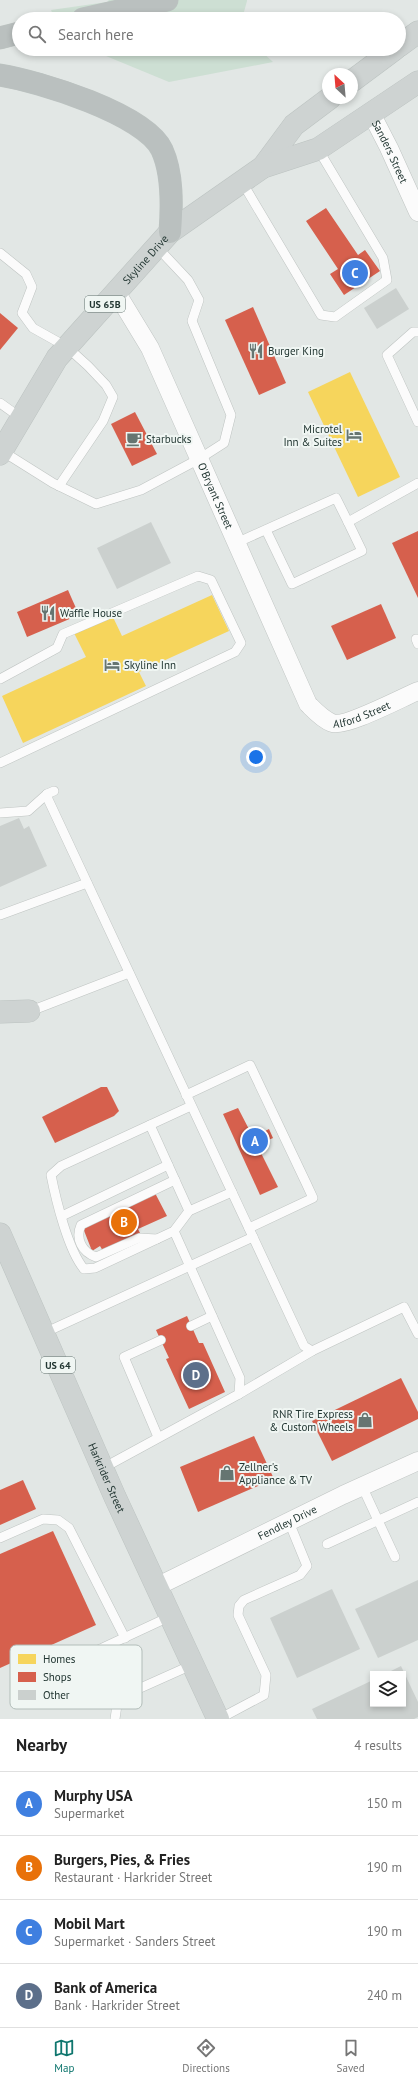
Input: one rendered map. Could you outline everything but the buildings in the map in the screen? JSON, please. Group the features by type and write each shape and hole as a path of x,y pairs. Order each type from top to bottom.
{"highway":[{"path":"114,12 167,0"},
{"path":"0,38 12,35"},
{"path":"0,76 57,90 113,110 143,128 156,140 162,150 168,170 171,214 163,239"}],"main road":[{"path":"406,41 418,32"},
{"path":"358,77 386,56"},
{"name":"US 65B","path":"242,182 263,167 318,149 418,82"},
{"name":"US 65B","path":"263,167 294,125 322,104"},
{"name":"Skyline Drive","path":"1,453 57,358 163,239 242,182"},
{"path":"4,1016 29,1011"},
{"name":"Harkrider Street","path":"0,1234 103,1468 219,1719"}],"street":[{"name":"Sanders Street","path":"371,113 389,148 418,212"},
{"name":"O'Bryant Street","path":"116,292 150,348 308,704"},
{"name":"Alford Street","path":"308,704 322,718 334,724 352,721 418,690"},
{"name":"Fendley Drive","path":"158,1586 362,1486 418,1461"}],"lane":[{"path":"242,182 321,315 335,318 387,280 383,258 318,149"},
{"path":"1,453 59,486 96,504 141,490 199,459 224,443 231,415 192,321 199,300 163,239"},
{"path":"0,253 26,274 32,287 22,314 33,328 67,348 106,385 113,397 103,421 59,486"},
{"path":"418,332 413,332 387,355 418,422"},
{"path":"0,402 21,418"},
{"path":"348,522 418,483"},
{"path":"236,543 336,498 362,551 292,584 266,530"},
{"path":"0,679 57,648 63,634 198,576 212,580 241,643 235,652 0,763"},
{"path":"0,813 28,811 50,792 47,797 248,1228 302,1343 312,1351"},
{"path":"0,915 87,883"},
{"path":"29,1011 129,973"},
{"path":"186,1095 250,1065 310,1191 313,1198 248,1228"},
{"path":"191,1106 61,1166 51,1175 62,1216 78,1262 84,1269 95,1268 174,1231 189,1211 232,1192"},
{"path":"150,1125 189,1211"},
{"path":"62,1216 168,1165"},
{"path":"157,1239 139,1238 96,1257 88,1254 80,1242 78,1232 81,1225 175,1180"},
{"path":"174,1231 240,1378 239,1394"},
{"path":"44,1333 253,1237"},
{"path":"103,1468 239,1394 312,1351 404,1307 418,1334"},
{"path":"191,1326 212,1316"},
{"path":"158,1437 124,1356 161,1340"},
{"path":"362,1486 395,1557"},
{"path":"327,1544 418,1502"},
{"path":"0,1538 43,1519 58,1520 69,1528 125,1638"},
{"path":"219,1719 264,1695 266,1674 238,1615 239,1606 244,1600 300,1575 307,1566 289,1522"},
{"path":"109,1645 172,1616"},
{"path":"142,1687 194,1664"},
{"path":"115,1719 116,1709"}],"green space":[{"path":"109,0 247,0 244,12 52,12 51,10 107,2"},
{"path":"106,56 267,56 273,62 169,82"}],"place":[{"name":"Mobil Mart","path":"355,273"},
{"name":"Burger King","path":"256,351"},
{"name":"Microtel Inn & Suites","path":"354,435"},
{"name":"Starbucks","path":"134,439"},
{"name":"Waffle House","path":"48,613"},
{"name":"Skyline Inn","path":"112,665"},
{"name":"Murphy USA","path":"255,1141"},
{"name":"Burgers, Pies, & Fries","path":"124,1222"},
{"name":"Bank of America","path":"196,1375"},
{"name":"RNR Tire Express & Custom Wheels","path":"365,1420"},
{"name":"Zellner's Appliance & TV","path":"227,1473"}]}
